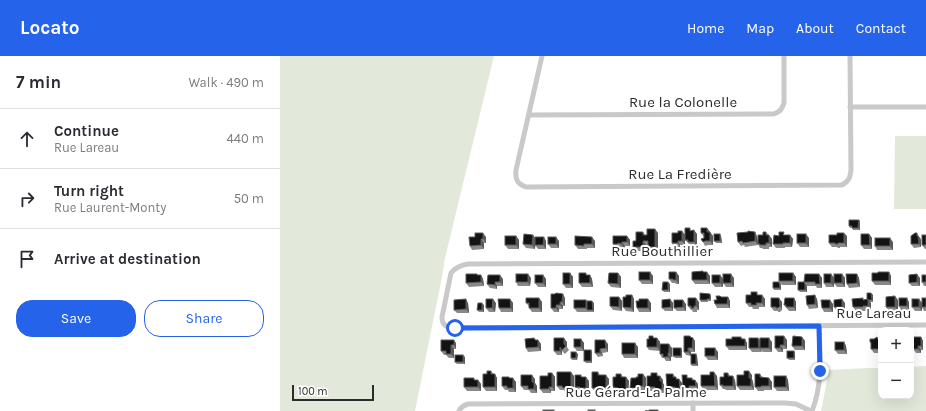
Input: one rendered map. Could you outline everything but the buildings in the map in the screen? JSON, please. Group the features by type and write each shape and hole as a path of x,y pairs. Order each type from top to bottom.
{"street":[{"name":"Rue La Fredière","path":"542,56 516,170 517,182 521,186 526,187 842,185 847,182 850,177 850,56"},
{"name":"Rue la Colonelle","path":"529,115 774,114 779,112 784,103 784,56"},
{"path":"850,107 926,107"},
{"name":"Rue Bouthillier","path":"442,322 442,312 451,273 454,268 464,265 926,262"},
{"name":"Rue Lareau","path":"442,322 447,327 455,328 926,325"},
{"path":"812,411 818,395 819,384 819,326"},
{"name":"Rue Gérard-La Palme","path":"460,410 463,405 468,404 786,403 796,404 812,411"},
{"path":"693,404 693,411"}],"green space":[{"path":"280,56 494,56 445,258 415,411 280,411"},
{"path":"895,136 926,136 926,209 894,209"},
{"path":"926,366 926,411 821,411 829,370 878,368 878,399 914,399 914,367"}],"route":[{"path":"455,328 819,326 820,371"}]}
